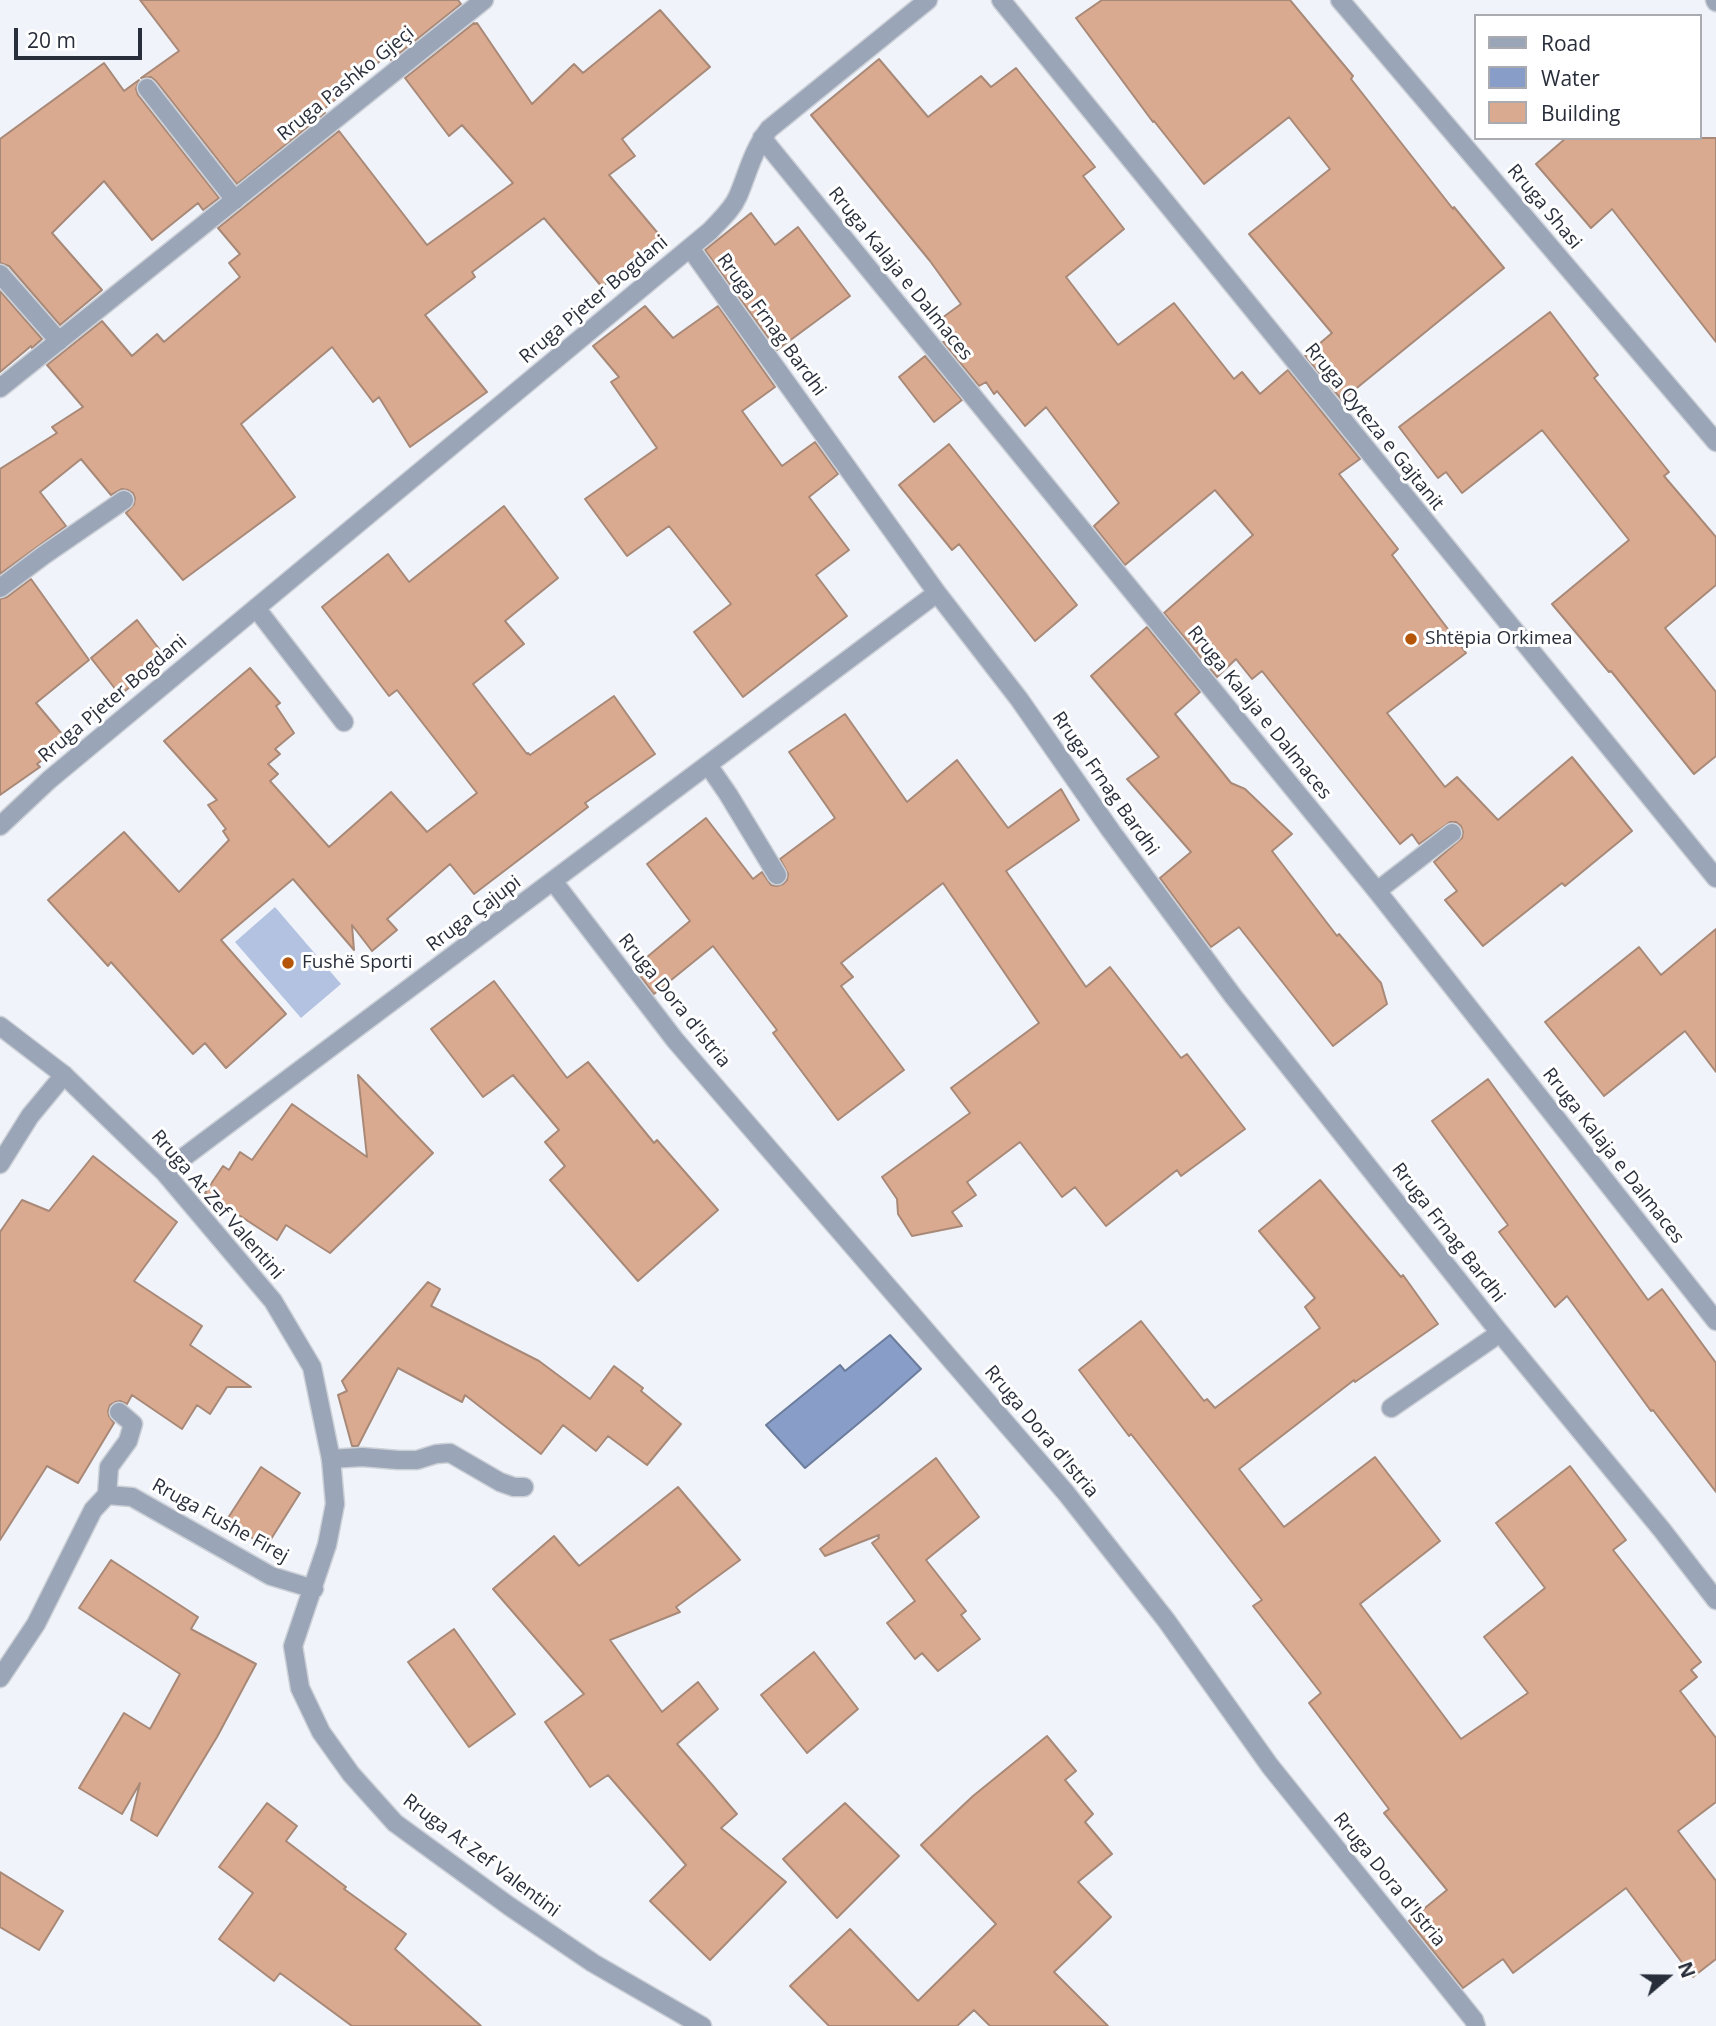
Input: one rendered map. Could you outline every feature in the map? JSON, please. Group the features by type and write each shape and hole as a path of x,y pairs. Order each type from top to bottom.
{"street":[{"name":"Rruga Pashko Gjeçi","path":"0,388 484,0"},
{"name":"Rruga Pjeter Bogdani","path":"0,825 49,779 710,231 730,209 762,138 778,120 928,0"},
{"name":"Rruga Qyteza e Gajtanit","path":"1001,0 1716,878"},
{"name":"Rruga Shasi","path":"1340,0 1716,442"},
{"path":"147,89 236,200"},
{"name":"Rruga Kalaja e Dalmaces","path":"762,138 1377,891 1716,1321"},
{"name":"Rruga Frnag Bardhi","path":"690,247 937,593 1019,699 1111,831 1233,996 1716,1600"},
{"path":"0,274 59,341"},
{"path":"0,588 124,500"},
{"name":"Rruga Çajupi","path":"164,1172 937,593"},
{"path":"256,608 344,722"},
{"path":"708,765 777,876"},
{"path":"1377,891 1452,833"},
{"name":"Rruga Dora d'Istria","path":"553,881 675,1040 1066,1493 1166,1620 1270,1766 1474,2020 1476,2026"},
{"name":"Rruga At Zef Valentini","path":"0,1026 64,1075 164,1172 273,1301 312,1367 331,1459 335,1504 314,1589 293,1646 300,1688 321,1731 351,1774 395,1823 509,1906 593,1963 702,2026"},
{"path":"0,1164 30,1116 64,1075"},
{"name":"Rruga Frnag Bardhi","path":"1391,1408 1500,1333"},
{"path":"0,1678 36,1624 93,1510 107,1495 109,1467 128,1441 133,1424 119,1412"},
{"path":"331,1459 362,1457 417,1460 450,1453 499,1482 524,1487"},
{"name":"Rruga Fushe Firej","path":"107,1495 132,1497 271,1576 314,1589"}],"shaded area":[{"name":"Fushë Sporti","path":"275,907 341,984 301,1018 235,942"}],"water":[{"path":"890,1335 921,1369 805,1468 766,1425 840,1365 845,1371"}],"building":[{"path":"140,0 458,0 461,4 391,60 387,55 323,110 325,113 237,184 156,81 151,77 141,78 179,51"},
{"path":"1102,0 1290,0 1353,76 1351,79 1453,209 1454,207 1504,268 1342,400 1305,356 1332,333 1249,234 1330,169 1289,117 1204,184 1153,122 1076,18"},
{"path":"660,10 710,67 622,139 635,156 609,175 661,237 602,287 544,218 472,272 475,277 425,315 487,392 410,447 379,397 373,402 332,347 241,424 295,497 183,580 126,513 134,504 133,493 122,489 111,495 81,459 40,492 66,526 0,574 0,469 57,433 52,427 83,407 47,365 102,321 132,356 157,334 164,342 240,277 229,263 240,254 218,228 339,131 427,245 513,183 462,125 449,136 405,78 477,23 532,104 574,64 583,73"},
{"path":"879,59 928,117 981,76 991,87 1016,68 1095,167 1083,176 1124,229 1066,277 1118,345 1174,303 1234,379 1242,372 1260,394 1288,370 1360,459 1339,474 1398,549 1392,555 1466,653 1387,713 1445,787 1457,777 1498,820 1572,757 1632,831 1565,886 1562,883 1483,946 1445,900 1457,891 1434,862 1462,838 1461,826 1450,822 1419,844 1412,834 1400,844 1262,671 1252,679 1236,659 1217,677 1164,613 1253,535 1215,490 1125,565 1094,526 1119,503 1046,407 1025,426 997,391 994,394 986,382 979,386 943,342 950,337 938,321 961,304 930,261 811,115"},
{"path":"104,63 124,91 139,80 136,89 138,95 219,198 203,210 198,203 152,240 104,181 52,233 102,290 60,325 9,266 0,263 0,139"},
{"path":"1716,138 1716,342 1612,209 1591,228 1536,164 1564,140"},
{"path":"751,213 775,245 798,227 850,296 777,350 705,250"},
{"path":"0,291 42,339 0,372"},
{"path":"645,306 673,338 718,306 775,387 742,411 782,466 815,442 838,474 809,497 849,550 816,575 847,616 743,697 694,632 731,604 669,526 627,556 585,499 657,448 611,382 619,377 593,346"},
{"path":"1550,312 1598,375 1594,378 1669,472 1664,476 1716,537 1716,585 1665,628 1716,692 1716,756 1694,774 1611,671 1609,672 1552,604 1629,540 1542,430 1462,493 1446,472 1438,478 1399,427"},
{"path":"925,356 962,400 934,422 899,377"},
{"path":"949,444 1077,605 1035,641 959,544 952,550 899,485"},
{"path":"504,506 558,578 505,621 524,644 473,684 527,754 530,755 614,696 655,754 585,803 588,807 474,894 450,864 387,919 397,930 372,951 352,925 354,950 293,879 221,940 286,1014 226,1068 205,1043 193,1054 111,962 108,966 48,900 124,832 179,892 229,840 223,831 226,829 208,805 217,800 164,741 250,668 280,703 276,706 294,733 275,749 280,754 268,764 278,774 270,781 329,847 391,792 427,832 477,793 397,690 389,696 322,607 388,554 409,582"},
{"path":"31,579 89,660 36,703 67,740 37,764 40,767 0,795 0,599 7,597"},
{"path":"137,620 166,658 120,695 91,658"},
{"path":"1147,627 1200,692 1175,714 1231,783 1245,789 1292,834 1272,851 1337,936 1339,934 1381,983 1387,1004 1333,1046 1239,927 1211,947 1160,878 1191,852 1127,779 1159,757 1091,676"},
{"path":"845,714 907,802 957,760 1008,828 1061,789 1079,820 1006,871 1086,987 1110,967 1181,1058 1187,1054 1245,1129 1181,1176 1177,1170 1106,1226 1075,1187 1062,1197 1020,1142 967,1182 976,1195 952,1212 962,1226 912,1236 898,1214 897,1199 882,1177 970,1113 951,1088 1039,1023 943,883 841,963 853,977 841,986 904,1070 838,1120 773,1033 777,1030 713,946 654,994 634,968 690,921 647,864 706,818 753,879 762,872 771,885 783,884 788,874 780,859 835,818 789,752"},
{"path":"1716,929 1716,1072 1685,1031 1604,1096 1545,1022 1639,947 1661,975"},
{"path":"494,981 567,1078 588,1062 654,1143 657,1140 718,1210 638,1281 550,1180 565,1166 545,1142 559,1130 513,1075 483,1097 431,1029"},
{"path":"358,1075 433,1153 330,1253 286,1225 277,1240 205,1193 223,1166 229,1170 240,1152 252,1160 292,1104 367,1157"},
{"path":"1488,1079 1648,1300 1662,1289 1716,1363 1716,1492 1653,1410 1651,1411 1567,1296 1555,1307 1499,1232 1508,1225 1432,1121"},
{"path":"93,1156 177,1222 134,1281 202,1326 190,1345 251,1387 227,1387 210,1414 197,1405 182,1429 132,1395 127,1404 120,1401 110,1405 109,1416 114,1423 78,1483 47,1466 0,1540 0,1232 22,1200 49,1211"},
{"path":"1320,1180 1401,1277 1403,1275 1438,1324 1355,1382 1354,1380 1239,1469 1284,1527 1375,1457 1440,1541 1360,1604 1461,1739 1528,1693 1484,1637 1545,1588 1496,1523 1570,1466 1626,1540 1613,1550 1701,1662 1691,1670 1697,1677 1680,1691 1716,1738 1716,1802 1678,1831 1716,1881 1716,1959 1693,1977 1626,1888 1513,1973 1503,1959 1463,1988 1409,1921 1447,1890 1384,1813 1389,1809 1309,1703 1321,1693 1253,1606 1262,1600 1079,1370 1141,1321 1204,1401 1207,1399 1215,1408 1320,1328 1305,1307 1315,1298 1259,1231"},
{"path":"428,1282 440,1289 431,1306 539,1361 590,1399 614,1366 643,1388 641,1391 681,1424 647,1465 608,1436 596,1451 563,1425 541,1454 465,1395 462,1402 398,1368 358,1446 352,1446 338,1395 347,1391 342,1381"},
{"path":"936,1458 979,1517 926,1560 966,1611 961,1615 980,1639 938,1671 922,1653 915,1659 887,1623 915,1601 872,1543 879,1535 825,1556 820,1549"},
{"path":"261,1467 300,1493 266,1547 226,1521"},
{"path":"678,1487 740,1560 676,1607 680,1612 610,1640 662,1712 698,1682 718,1709 677,1744 737,1814 721,1828 786,1882 710,1960 650,1901 686,1865 608,1775 590,1787 545,1722 584,1694 493,1589 554,1536 579,1566"},
{"path":"111,1560 198,1617 191,1629 256,1664 217,1737 157,1836 131,1820 140,1783 122,1814 79,1788 124,1713 150,1729 180,1674 79,1608"},
{"path":"454,1629 515,1714 469,1747 408,1662"},
{"path":"814,1652 858,1709 807,1753 761,1695"},
{"path":"1047,1736 1076,1771 1065,1780 1093,1814 1085,1822 1112,1854 1078,1882 1111,1917 1054,1972 1108,2026 990,2026 974,2010 957,2026 829,2026 790,1986 850,1929 918,2001 996,1924 921,1845 973,1796"},
{"path":"267,1803 297,1826 286,1841 346,1887 344,1889 406,1934 395,1949 481,2026 352,2026 280,1973 274,1981 219,1939 253,1893 219,1867"},
{"path":"845,1803 899,1856 837,1918 783,1859"},
{"path":"0,1872 63,1911 39,1950 0,1927"}],"place":[{"name":"Shtëpia Orkimea","path":"1411,639"},
{"name":"Fushë Sporti","path":"288,963"}]}
